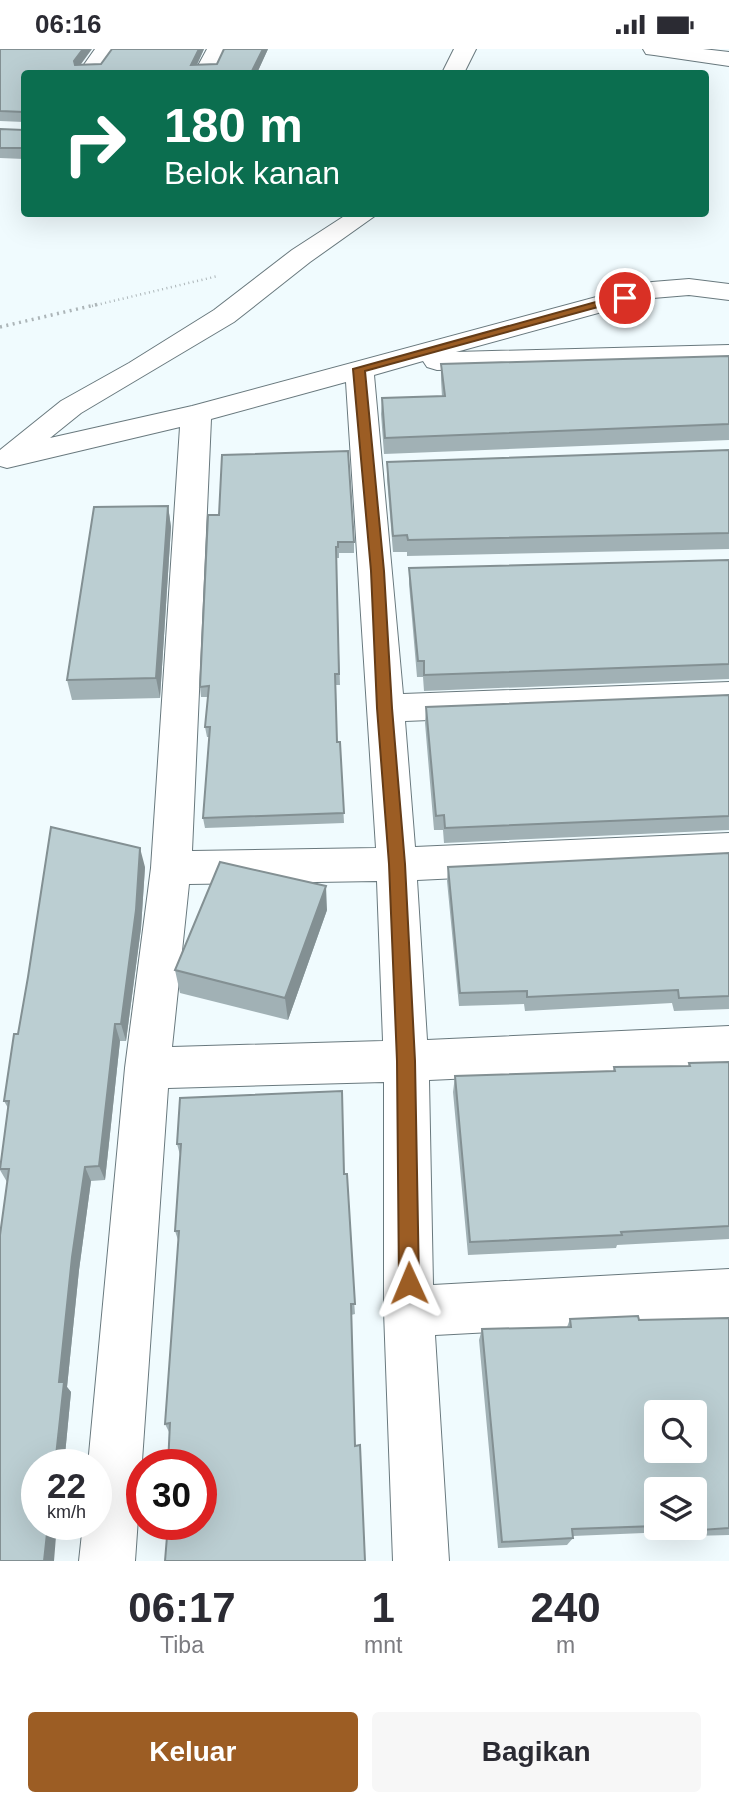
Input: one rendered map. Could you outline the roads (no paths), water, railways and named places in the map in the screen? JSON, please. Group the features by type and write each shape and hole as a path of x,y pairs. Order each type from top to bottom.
{"street":[{"path":"91,70 106,49"},
{"path":"207,70 218,49"},
{"path":"454,70 465,49"},
{"path":"654,49 729,59"},
{"path":"3,460 71,407 139,369 224,316 300,256 361,217"},
{"path":"3,460 196,414 652,290 689,287 729,292"},
{"path":"376,364 729,354"},
{"path":"376,364 381,467 391,571 384,708 397,864 406,1061 409,1311 421,1561"},
{"path":"107,1561 147,1068 171,869 196,414"},
{"path":"384,708 729,695"},
{"path":"171,869 397,864 729,849"},
{"path":"147,1068 406,1061 729,1046"},
{"path":"409,1311 729,1294"}]}
